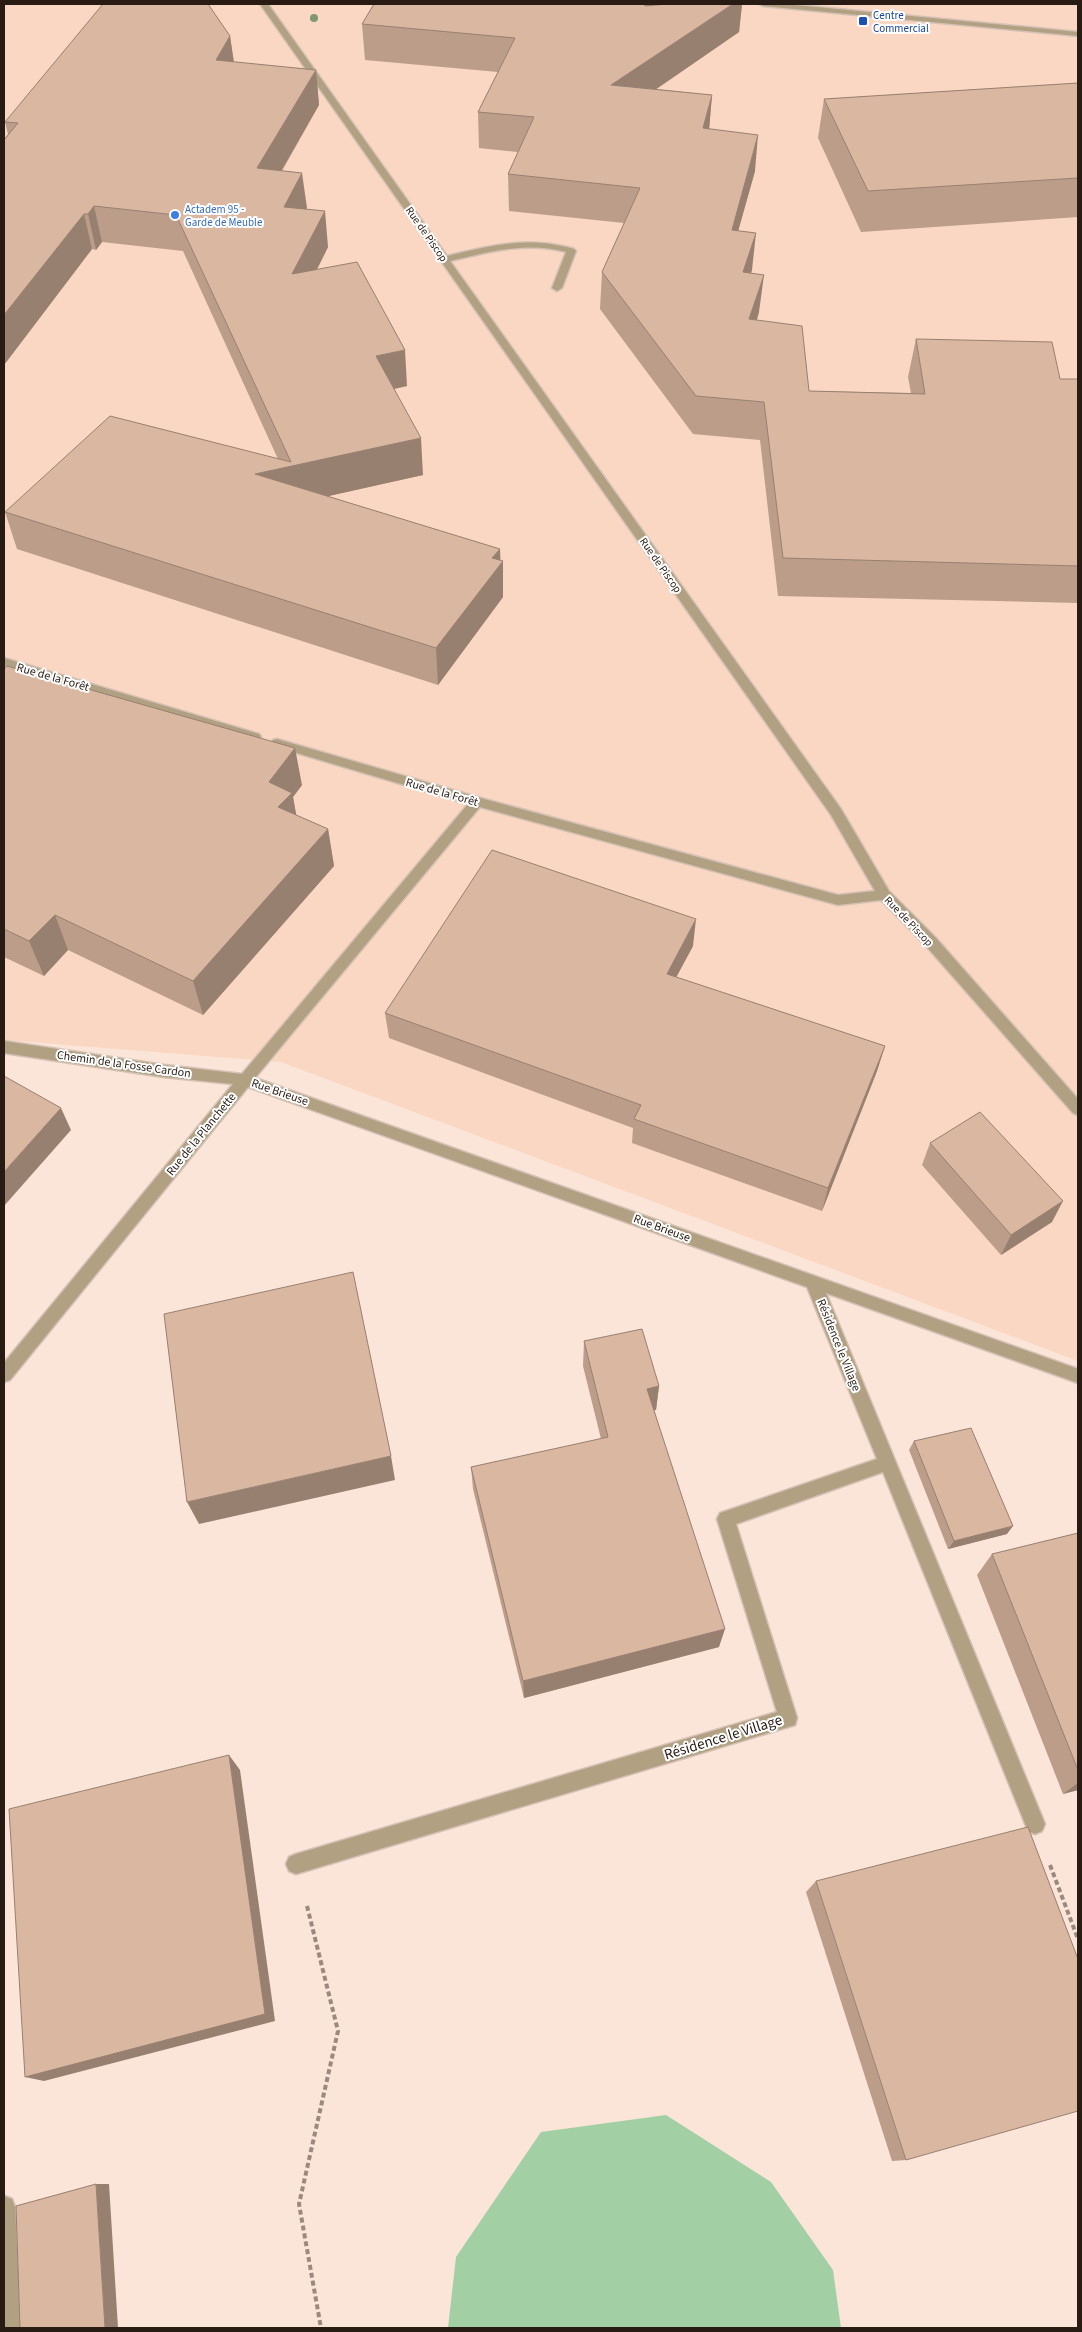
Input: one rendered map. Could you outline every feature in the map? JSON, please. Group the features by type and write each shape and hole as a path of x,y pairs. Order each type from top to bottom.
{"street":[{"name":"Rue de Piscop","path":"264,4 836,812 884,895 930,942 1078,1109"},
{"path":"763,4 1078,34"},
{"path":"445,259 504,246 534,244 559,246 571,251 557,288"},
{"name":"Rue de la Forêt","path":"4,662 477,802 838,900 884,895"},
{"name":"Rue de la Planchette","path":"4,1375 245,1080 477,802"},
{"name":"Chemin de la Fosse Cardon","path":"4,1046 164,1071 245,1080"},
{"name":"Rue Brieuse","path":"245,1080 1078,1376"},
{"name":"Résidence le Village","path":"813,1282 1035,1824"},
{"name":"Résidence le Village","path":"296,1864 788,1718 726,1519 887,1464"},
{"path":"4,2207 10,2328"}],"path":[{"path":"1035,1824 1078,1939"},
{"path":"296,1864 338,2030 299,2204 321,2328"}],"shaded area":[{"path":"4,4 1078,4 1078,1361 281,1062 4,1040"}],"green space":[{"path":"666,2115 771,2182 833,2270 841,2328 448,2328 456,2257 541,2132"}],"building":[{"path":"103,4 208,4 230,36 216,60 316,70 257,168 302,173 284,207 325,211 292,274 357,262 405,350 376,356 421,438 255,474 500,549 492,558 503,561 436,648 5,512 110,416 291,462 176,215 94,206 88,214 84,214 4,315 4,140 18,123 5,122"},
{"path":"374,4 645,4 645,6 666,4 733,4 611,85 712,95 703,128 758,135 732,230 756,233 743,272 764,275 749,319 802,326 809,391 925,394 916,339 1052,342 1060,379 1078,379 1078,566 783,558 764,402 696,396 602,272 640,188 508,174 534,117 478,112 515,38 362,24"},
{"path":"1078,83 1078,178 868,191 824,99"},
{"path":"7,666 295,748 269,782 292,793 278,807 328,829 193,981 55,915 29,941 4,929 4,669"},
{"path":"492,850 696,919 667,974 885,1046 828,1188 634,1119 641,1105 385,1013"},
{"path":"4,1076 61,1108 4,1172"},
{"path":"980,1112 1063,1201 1011,1235 930,1143"},
{"path":"353,1272 391,1456 187,1502 164,1314"},
{"path":"642,1329 659,1386 647,1389 725,1629 523,1681 471,1467 608,1437 584,1341"},
{"path":"971,1428 1013,1526 954,1541 914,1441"},
{"path":"1078,1533 1078,1770 992,1554"},
{"path":"229,1755 265,2014 25,2077 9,1809"},
{"path":"1028,1827 1078,1959 1078,2111 906,2160 816,1881"},
{"path":"96,2184 105,2328 20,2328 16,2206"}],"place":[{"name":"Centre Commercial","path":"863,21"},
{"name":"Actadem 95 - Garde de Meuble","path":"175,215"}]}
